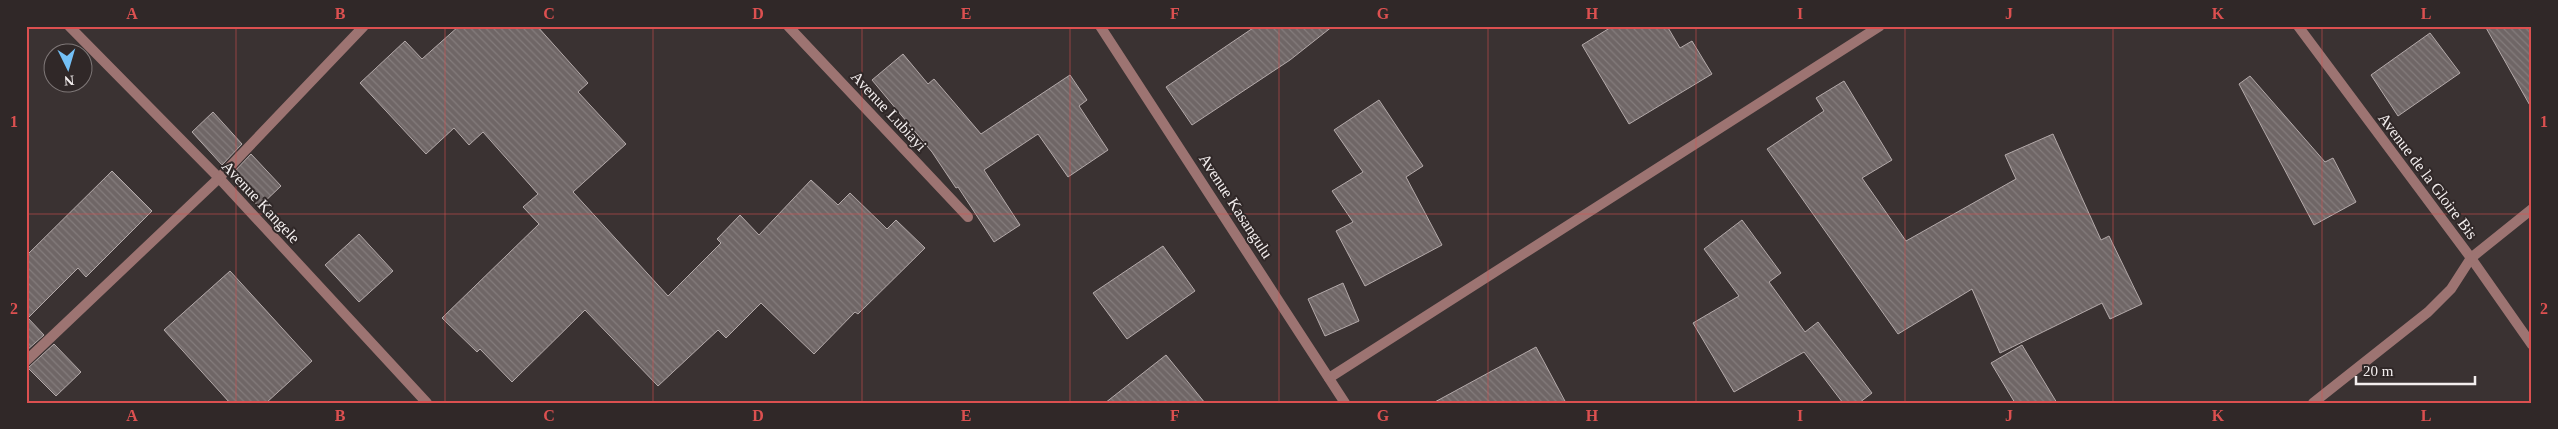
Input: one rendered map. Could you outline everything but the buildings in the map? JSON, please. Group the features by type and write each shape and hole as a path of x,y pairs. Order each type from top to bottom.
{"street":[{"name":"Avenue Kangele","path":"69,26 219,178 427,403"},
{"path":"26,361 219,178 364,26"},
{"name":"Avenue Lubiayi","path":"788,26 968,217"},
{"name":"Avenue Kasangulu","path":"1100,26 1345,403"},
{"path":"1329,378 1880,26"},
{"name":"Avenue de la Gloire Bis","path":"2298,26 2472,258 2532,345"},
{"path":"2313,403 2428,312 2451,289 2472,258 2532,209"}]}
